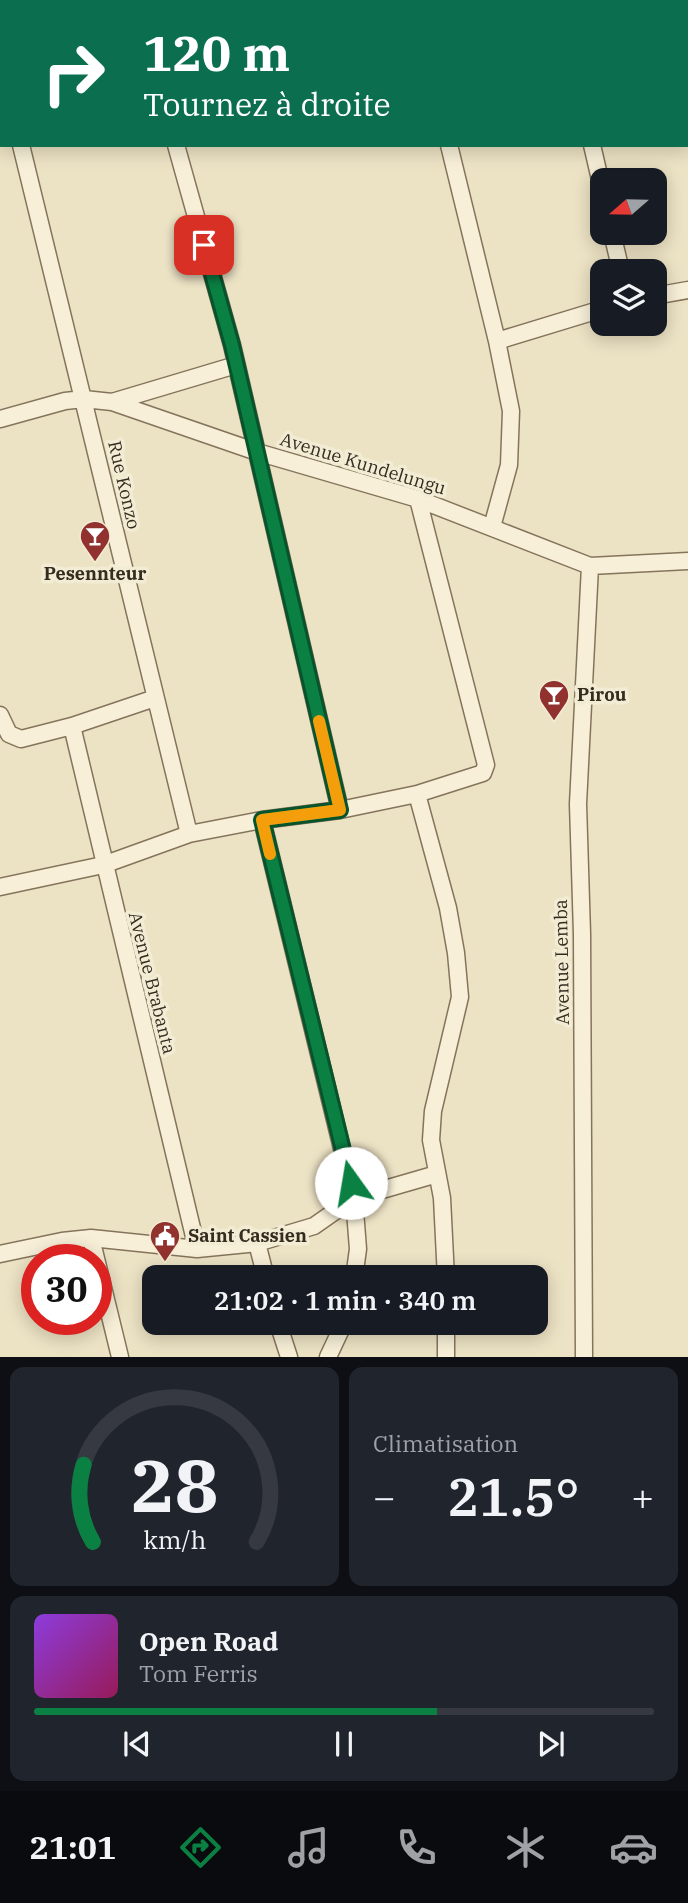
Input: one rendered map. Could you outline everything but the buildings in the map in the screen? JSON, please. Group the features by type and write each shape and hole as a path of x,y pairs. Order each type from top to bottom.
{"street":[{"name":"Rue Konzo","path":"22,147 189,834"},
{"path":"177,147 236,365 340,810"},
{"path":"449,147 497,341 511,411 509,465 492,527"},
{"path":"592,147 597,168"},
{"path":"667,294 688,290"},
{"path":"497,341 590,313"},
{"path":"112,402 236,365"},
{"name":"Avenue Kundelungu","path":"0,419 84,399 112,402 257,452 418,499 590,566"},
{"path":"0,887 103,865 189,834 262,820 340,810 417,794 484,773 486,765 418,499"},
{"path":"590,566 688,561"},
{"name":"Avenue Lemba","path":"584,1357 582,948 578,804 590,566"},
{"path":"0,715 9,734 21,739 72,726 155,698"},
{"name":"Avenue Brabanta","path":"72,726 103,865 197,1249"},
{"path":"417,794 448,908 460,998 433,1111 430,1140 442,1198 445,1265"},
{"path":"262,820 354,1198 358,1249 356,1265"},
{"path":"0,1254 91,1238 197,1249 257,1243 314,1226 354,1198 437,1174"},
{"path":"91,1238 120,1357"},
{"path":"257,1243 263,1265"},
{"path":"282,1335 289,1357"},
{"path":"328,1357 338,1335"},
{"path":"446,1335 446,1357"}],"slow traffic":[{"path":"270,854 262,820 340,810 319,721"}],"place":[{"name":"Pesennteur","path":"95,563"},
{"name":"Pirou","path":"554,722"},
{"name":"Saint Cassien","path":"165,1263"}],"route":[{"path":"204,245 232,345 340,810 262,820 351,1183"}]}
